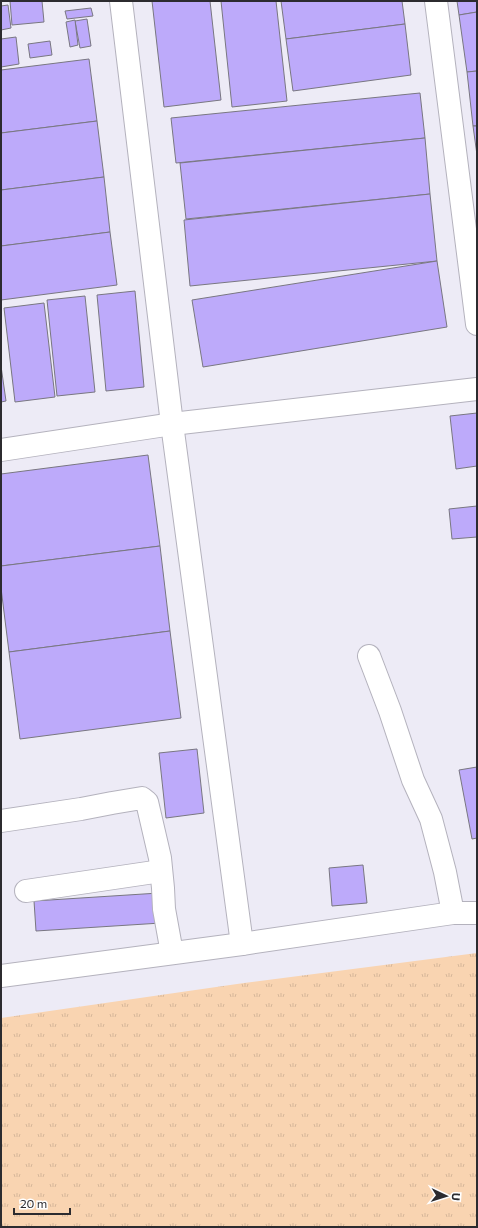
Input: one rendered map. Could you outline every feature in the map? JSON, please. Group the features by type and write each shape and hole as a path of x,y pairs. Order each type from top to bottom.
{"street":[{"path":"121,1 172,424 242,944"},
{"path":"436,1 477,324"},
{"path":"1,450 172,424 477,389"},
{"path":"369,656 390,711 413,780 431,819 445,872 453,913"},
{"path":"1,820 81,810 142,798 147,802 160,858 164,908 172,953"},
{"path":"26,891 161,871"},
{"path":"1,976 242,944 453,913 477,913"}],"green space":[{"path":"477,953 477,1227 1,1227 1,1018 244,983"}],"building":[{"path":"10,1 42,1 44,22 12,25"},
{"path":"152,1 210,1 221,100 164,107"},
{"path":"221,1 276,1 287,101 232,107"},
{"path":"281,1 402,1 405,24 286,39"},
{"path":"457,1 477,1 477,12 459,15"},
{"path":"8,5 11,28 1,30 1,6"},
{"path":"91,8 93,16 67,19 65,11"},
{"path":"477,12 477,71 467,72 459,15"},
{"path":"87,19 91,46 80,48 75,21"},
{"path":"75,20 78,45 70,47 66,22"},
{"path":"405,24 411,75 293,91 286,39"},
{"path":"16,37 19,64 1,67 1,39"},
{"path":"50,41 52,55 30,58 28,44"},
{"path":"89,59 97,121 1,133 1,70"},
{"path":"477,71 477,126 473,126 467,72"},
{"path":"420,93 425,138 176,163 171,118"},
{"path":"97,121 104,177 1,190 1,133"},
{"path":"473,126 477,126 477,155"},
{"path":"425,138 430,194 186,219 180,163"},
{"path":"104,177 110,232 1,246 1,190"},
{"path":"430,194 437,261 190,286 184,220"},
{"path":"110,232 117,285 1,300 1,246"},
{"path":"437,261 447,327 203,367 192,300"},
{"path":"135,291 144,387 106,391 97,295"},
{"path":"85,296 95,392 57,396 47,300"},
{"path":"44,303 55,397 15,402 4,308"},
{"path":"1,366 6,401 1,402"},
{"path":"477,413 477,466 456,469 450,416"},
{"path":"148,455 160,546 1,566 1,474"},
{"path":"477,506 477,537 452,539 449,509"},
{"path":"160,546 170,631 9,652 1,588 1,566"},
{"path":"170,631 181,718 20,739 9,652"},
{"path":"197,749 204,813 166,818 159,753"},
{"path":"477,767 477,838 472,839 459,770"},
{"path":"363,865 367,903 332,906 329,868"},
{"path":"159,893 161,923 36,931 34,901"}]}
